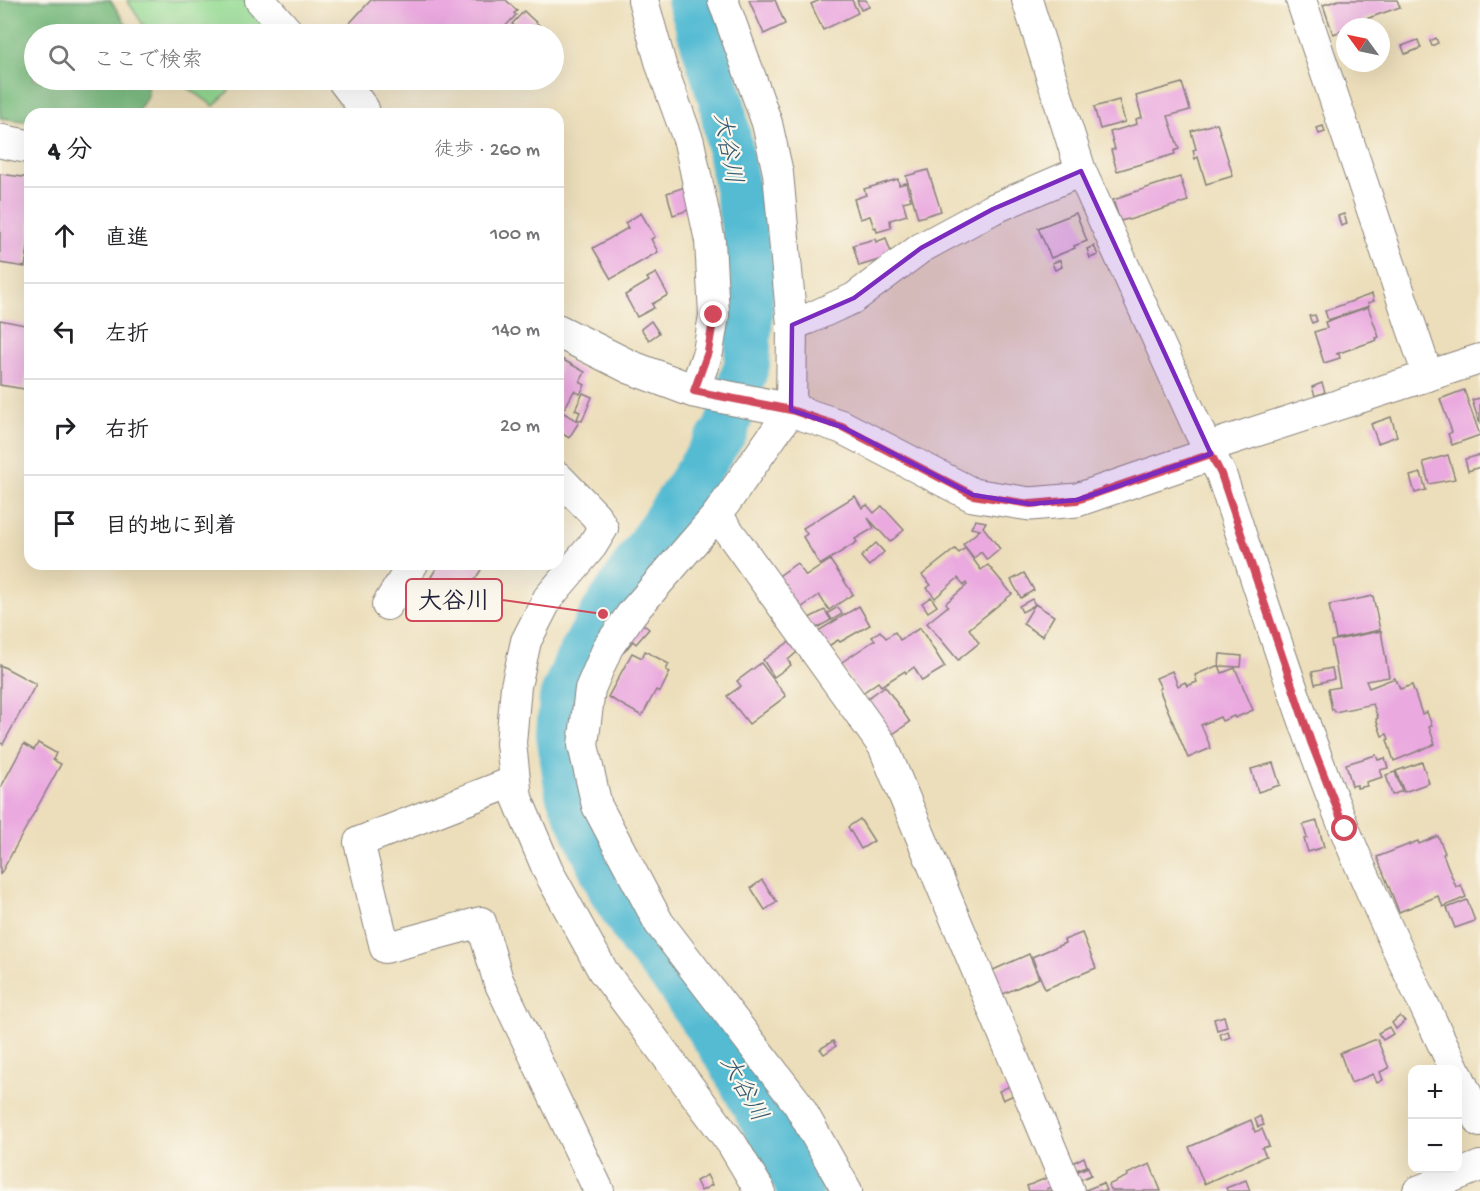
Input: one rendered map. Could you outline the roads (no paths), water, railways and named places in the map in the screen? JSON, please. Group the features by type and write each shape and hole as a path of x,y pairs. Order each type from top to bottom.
{"street":[{"path":"260,0 281,24"},
{"path":"643,0 661,65 689,142 710,242 714,315 702,392"},
{"path":"723,0 767,123 778,173 792,325 791,410 717,515 633,613 608,647 590,689 583,745 597,806 659,923 798,1104 847,1191"},
{"path":"1027,0 1081,171 1221,474 1311,742 1345,829 1383,920 1463,1073 1480,1122"},
{"path":"1301,0 1428,376"},
{"path":"350,90 363,108"},
{"path":"0,141 24,146"},
{"path":"792,325 854,298 921,248 993,209 1081,171"},
{"path":"564,334 630,367 702,392 791,410 842,427 973,495 1030,504 1077,500 1209,451 1480,359"},
{"path":"564,483 597,516 603,528 592,546 548,598 526,641 516,686 511,743 517,798 548,871 603,971 732,1144 760,1191"},
{"path":"717,515 883,746 1069,1191"},
{"path":"387,605 409,570"},
{"path":"516,781 359,842 386,948 481,922 498,980 599,1191"},
{"path":"1418,1191 1480,1166"}],"waterway":[{"name":"大谷川","path":"690,0 721,99 752,275 747,364 726,429 603,614 576,664 562,698 559,734 568,793 612,892 641,939 677,982 729,1059 801,1191"}],"place":[{"name":"大谷川","path":"603,614"}]}
